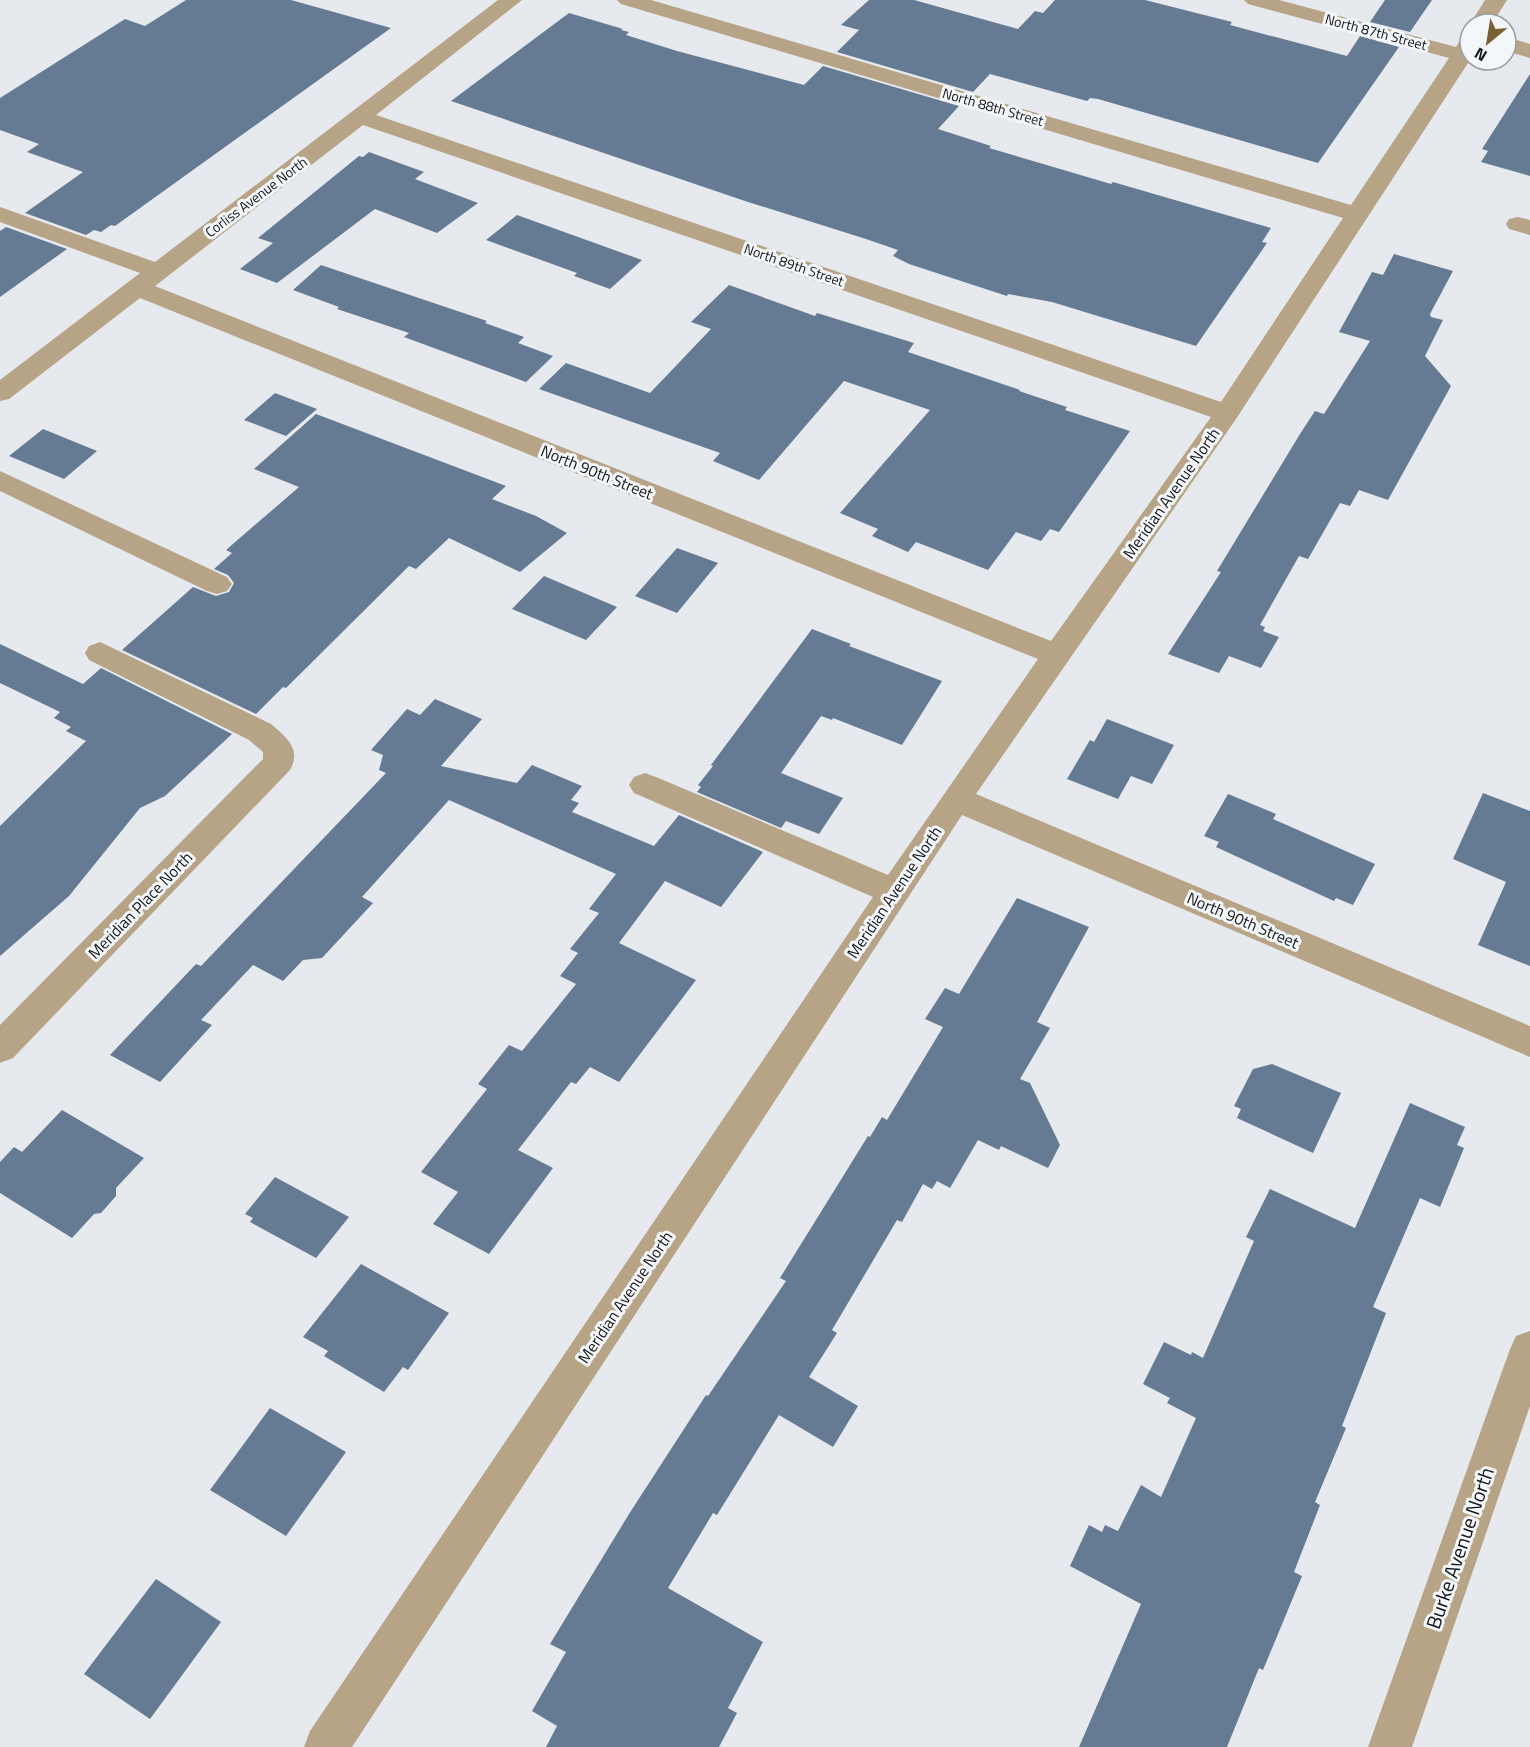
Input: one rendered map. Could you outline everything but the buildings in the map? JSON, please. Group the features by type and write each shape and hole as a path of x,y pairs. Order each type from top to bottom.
{"street":[{"name":"Corliss Avenue North","path":"0,393 511,0"},
{"name":"North 88th Street","path":"628,0 1358,214"},
{"name":"North 87th Street","path":"1255,0 1458,47"},
{"name":"Meridian Avenue North","path":"326,1747 956,799 1227,413 1458,61"},
{"name":"North 89th Street","path":"361,117 1227,413"},
{"name":"North 90th Street","path":"0,214 148,280 1056,655"},
{"path":"0,480 217,584"},
{"name":"Meridian Place North","path":"0,1048 279,762 278,748 260,732 100,653"},
{"path":"645,785 894,892"},
{"name":"North 90th Street","path":"956,799 1530,1042"},
{"name":"Burke Avenue North","path":"1390,1747 1530,1349"}]}
